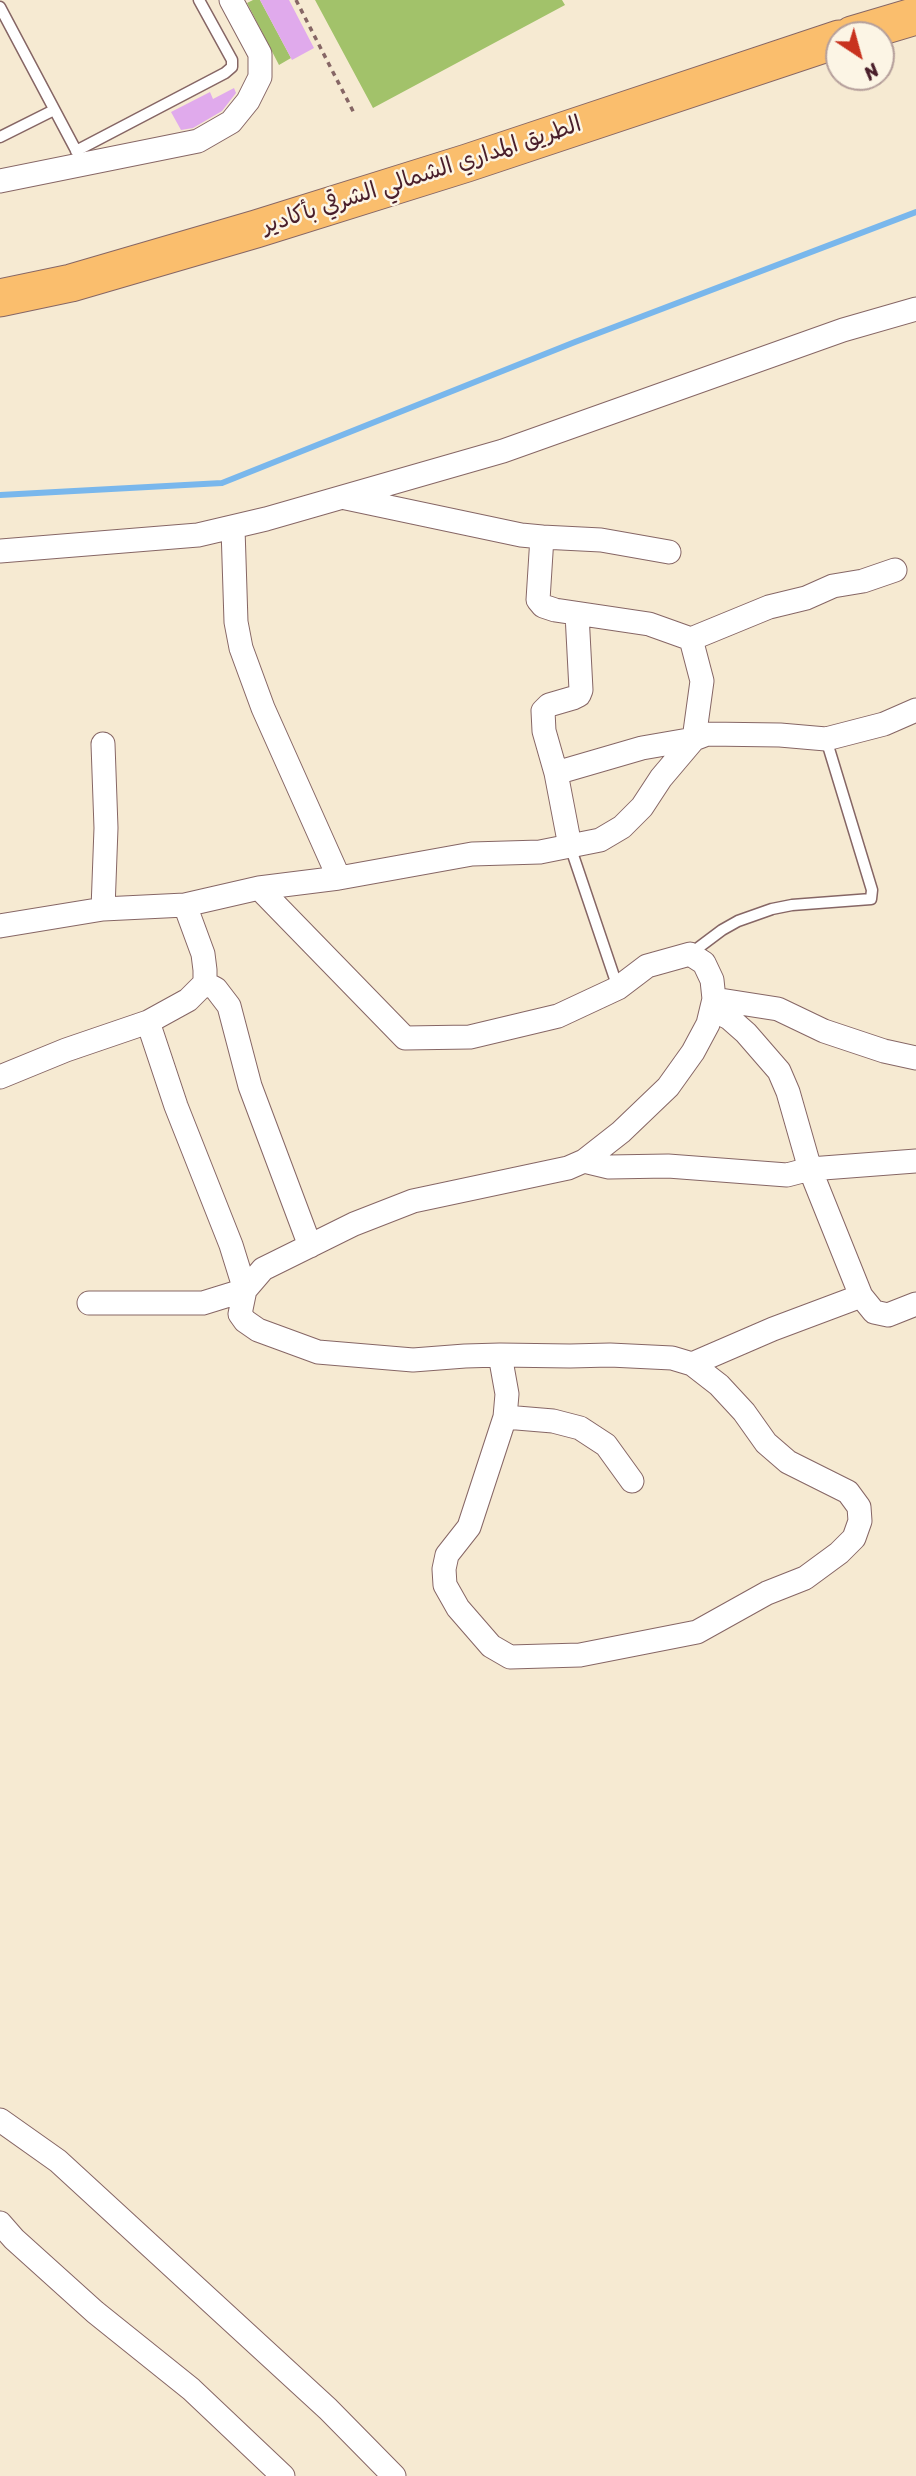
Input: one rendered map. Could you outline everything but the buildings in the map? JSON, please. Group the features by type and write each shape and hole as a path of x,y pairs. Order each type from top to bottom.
{"highway":[{"path":"895,22 916,16"},
{"path":"895,49 916,42"},
{"name":"الطريق المداري الشمالي الشرقي بأكادير","path":"0,298 71,283 269,225 467,163 825,44"},
{"name":"الطريق المداري الشمالي الشرقي بأكادير","path":"0,322 49,312 243,259 825,71"}],"street":[{"path":"0,181 80,158 198,141 231,122 248,101 260,77 261,54 234,6"},
{"path":"0,551 198,535 233,528 503,451 844,330 916,309"},
{"path":"342,497 521,535 601,540 669,552"},
{"path":"233,528 236,622 240,648 263,708 339,878"},
{"path":"542,537 538,600 543,606 577,614 649,624 691,639 769,607 806,598 833,586 863,581 895,570"},
{"path":"570,846 556,773 544,731 543,712 549,705 579,695 581,690 577,614"},
{"path":"0,926 103,909 185,905 259,888 339,878 472,854 540,852 600,840 622,827 642,807 661,778 694,739 702,681 691,639"},
{"path":"556,773 642,748 694,739 707,734 826,739 884,724 916,710"},
{"path":"103,744 106,828 103,909"},
{"path":"89,1303 203,1303 245,1290 263,1269 354,1224 405,1203 568,1168 584,1161 621,1132 668,1087 693,1052 708,1024 713,1004 712,980 704,963 690,954 648,966 618,988 558,1016 470,1037 405,1038 259,888"},
{"path":"0,1077 66,1050 148,1022 188,1000 205,983 203,954 185,905"},
{"path":"205,983 216,989 229,1006 250,1086 310,1246"},
{"path":"713,1004 778,1009 824,1031 884,1051 916,1058"},
{"path":"713,1004 746,1033 779,1072 788,1092 810,1169 862,1296 874,1312 888,1315 916,1304"},
{"path":"148,1022 176,1106 232,1245 245,1290 240,1314 258,1331 318,1352 413,1360 500,1355 610,1355 672,1358 692,1364 719,1385 744,1412 766,1443 788,1462 848,1492 859,1507 860,1521 854,1538 839,1553 805,1578 767,1593 697,1632 580,1655 510,1657 491,1646 458,1608 445,1585 444,1569 447,1555 470,1527 505,1417 507,1394 500,1355"},
{"path":"584,1161 609,1167 678,1166 731,1169 763,1175 787,1175 810,1169 916,1161"},
{"path":"692,1364 773,1329 862,1296"},
{"path":"505,1417 553,1421 580,1428 606,1445 632,1481"},
{"path":"0,2120 58,2161 328,2409 394,2476"},
{"path":"0,2223 13,2239 95,2312 191,2389 283,2476"}],"lane":[{"path":"0,7 80,158 232,67 232,60 199,0"},
{"path":"213,24 234,6"},
{"path":"0,137 54,110"},
{"path":"690,954 738,921 772,909 871,899 872,890 826,739"},
{"path":"570,846 618,988"}],"path":[{"path":"296,0 355,115"}],"green space":[{"path":"260,0 291,58 279,65 247,3"},
{"path":"315,0 562,0 565,5 373,108"}],"waterway":[{"path":"0,495 222,483 575,342 916,212"}]}
